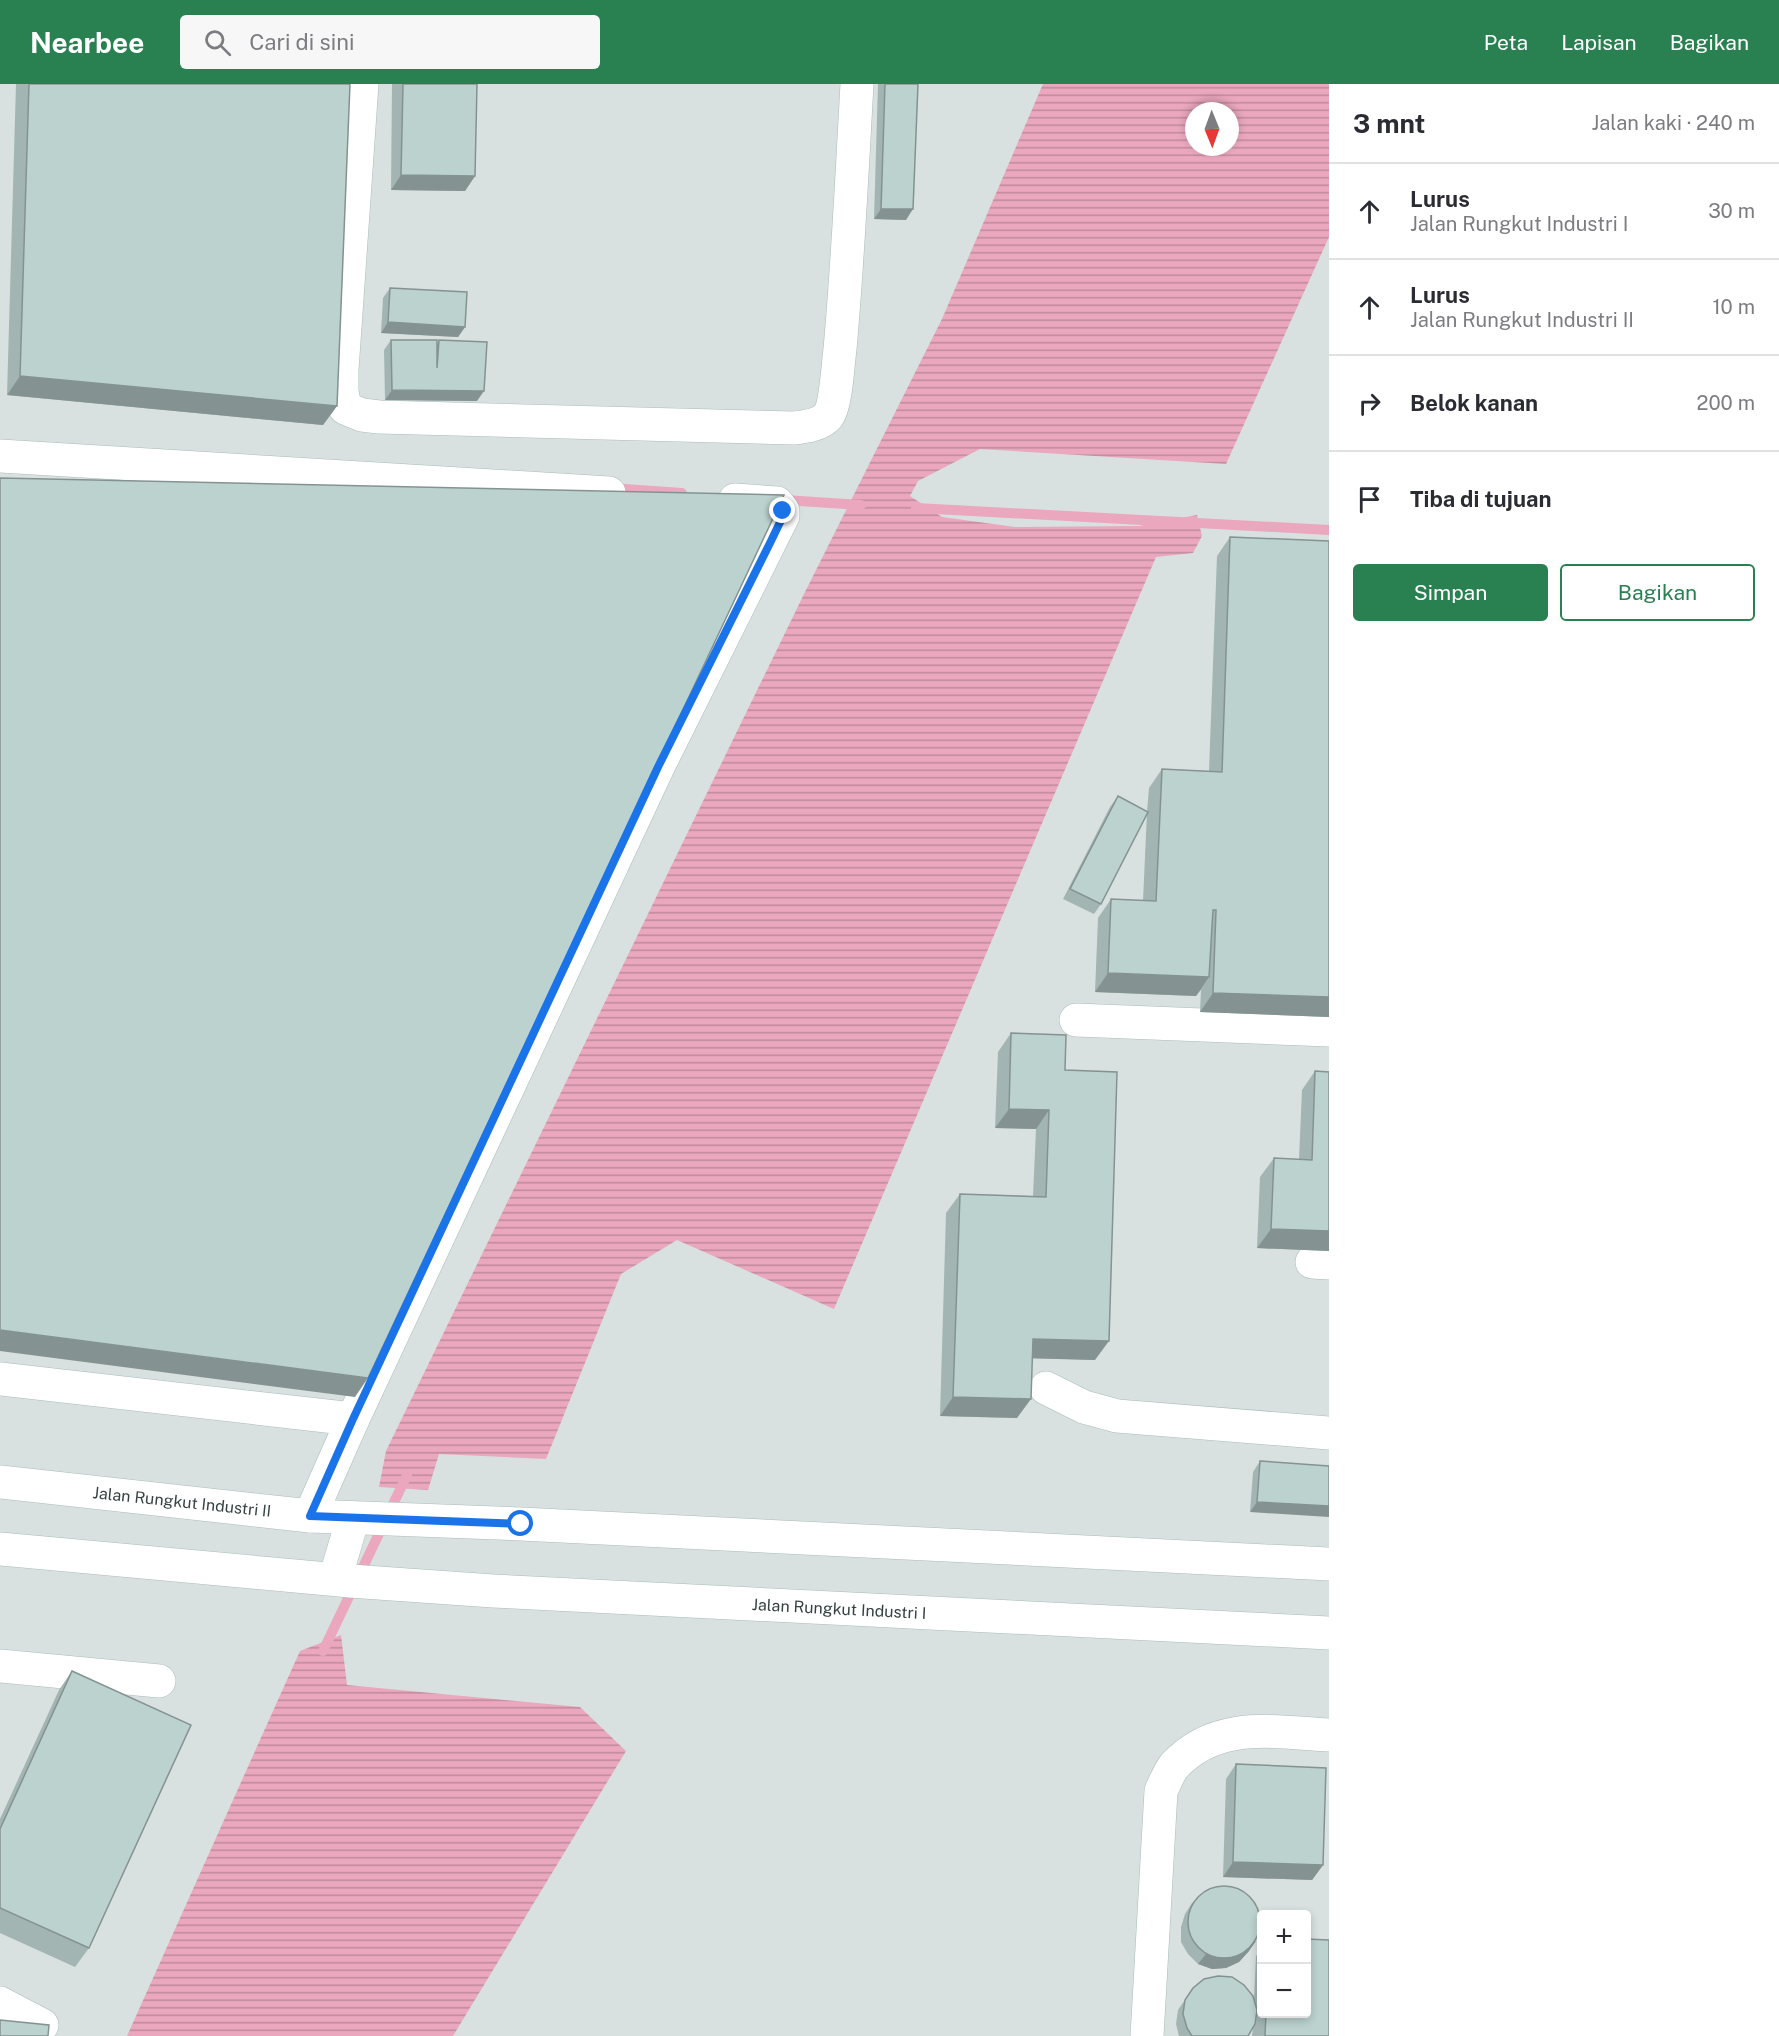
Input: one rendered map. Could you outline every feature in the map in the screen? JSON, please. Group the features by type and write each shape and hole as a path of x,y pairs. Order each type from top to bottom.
{"street":[{"path":"362,84 342,370 345,408 362,416 379,417 794,428 808,427 826,418 835,389 843,315 857,84"},
{"path":"0,456 634,494"},
{"path":"310,1516 353,1419 653,778 783,516 783,511 777,503 705,499"},
{"path":"1076,1020 1329,1030"},
{"path":"0,1379 353,1419"},
{"path":"1046,1388 1084,1407 1118,1416 1329,1433"},
{"name":"Jalan Rungkut Industri II","path":"0,1482 310,1516 359,1519"},
{"path":"0,1549 342,1580 359,1519 521,1524 1329,1564"},
{"name":"Jalan Rungkut Industri I","path":"342,1580 493,1591 1329,1633"},
{"path":"0,1666 159,1681"},
{"path":"1146,2036 1161,1791 1174,1767 1201,1744 1226,1734 1252,1731 1329,1735"},
{"path":"0,2003 42,2025"}],"shaded area":[{"path":"0,84 1329,84 1329,2036 0,2036"},
{"path":"1043,84 1329,84 1329,237 1226,464 980,449 918,481 910,496 942,517 1015,527 1139,526 1197,515 1202,536 1193,553 1156,557 834,1309 677,1240 621,1274 546,1459 439,1454 428,1490 379,1487 386,1451 806,590 942,319"},
{"path":"341,1635 347,1685 580,1707 626,1751 453,2036 127,2036 300,1651"}],"building":[{"path":"29,84 350,84 337,406 20,376"},
{"path":"403,84 477,84 475,176 401,175"},
{"path":"885,84 918,84 913,209 881,209"},
{"path":"390,288 467,292 465,327 388,322"},
{"path":"391,340 437,340 437,368 439,340 487,342 484,391 392,390"},
{"path":"0,478 784,495 368,1378 0,1330"},
{"path":"1230,537 1329,541 1329,997 1213,993 1216,910 1213,910 1209,977 1108,973 1111,899 1156,901 1162,769 1222,772"},
{"path":"1118,796 1148,812 1101,904 1070,889"},
{"path":"1011,1033 1066,1035 1065,1070 1117,1072 1109,1341 1033,1339 1031,1399 953,1397 960,1194 1046,1197 1049,1110 1009,1109"},
{"path":"1315,1071 1329,1072 1329,1231 1271,1229 1274,1158 1312,1160"},
{"path":"1260,1461 1329,1466 1329,1506 1257,1502"},
{"path":"72,1671 191,1725 89,1948 0,1908 0,1829"},
{"path":"1236,1764 1326,1768 1323,1865 1233,1862"},
{"path":"1231,1886 1238,1888 1250,1896 1258,1908 1257,1938 1250,1948 1238,1956 1217,1958 1210,1956 1198,1948 1190,1936 1188,1915 1190,1908 1198,1896 1210,1888"},
{"path":"1311,1939 1329,1940 1329,2036 1265,2036 1266,2018 1311,2018"},
{"path":"1218,1976 1232,1977 1244,1985 1253,1996 1257,2010 1255,2024 1248,2036 1192,2036 1183,2014 1185,2000 1193,1988 1204,1979"},
{"path":"0,2020 49,2025 48,2036 0,2036"}],"waterway":[{"path":"610,488 682,493"},
{"path":"784,500 861,505"},
{"path":"916,508 1329,530"},
{"path":"323,1651 407,1475"}],"route":[{"path":"521,1524 310,1516 353,1419 658,767 771,541 783,516 783,511"}]}
